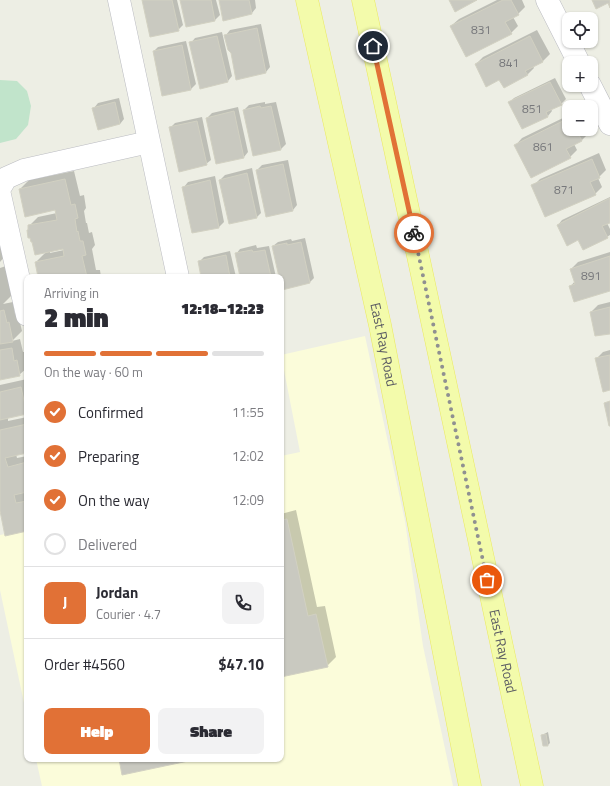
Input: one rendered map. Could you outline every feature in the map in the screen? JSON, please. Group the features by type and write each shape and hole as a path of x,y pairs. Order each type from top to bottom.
{"main road":[{"name":"East Ray Road","path":"307,0 380,325 470,786"},
{"name":"East Ray Road","path":"363,0 532,786"}],"street":[{"path":"119,0 148,142 177,274"},
{"path":"548,0 576,56"},
{"path":"594,92 610,124"},
{"path":"0,188 6,178 24,170 148,142"},
{"path":"0,195 24,301"}],"shaded area":[{"path":"0,80 17,81 27,91 31,106 28,125 16,139 0,143"},
{"path":"365,336 405,521 423,646 453,786 42,786 37,762 284,762 284,455 300,452 284,370 284,354"},
{"path":"24,531 24,703 0,590 0,535"}],"building":[{"path":"142,0 172,0 179,31 150,37"},
{"path":"180,0 211,0 215,21 186,27"},
{"path":"219,0 249,0 252,14 223,21"},
{"path":"449,0 477,0 455,12"},
{"path":"503,0 511,0 519,15 505,22 512,34 466,57 450,26"},
{"path":"592,0 610,0 610,8 608,3 596,9"},
{"path":"257,28 266,73 236,80 231,53 228,50 224,35"},
{"path":"217,36 228,82 200,89 189,42"},
{"path":"530,36 543,62 525,71 528,75 504,88 499,80 486,87 475,64"},
{"path":"182,45 191,90 162,96 153,51"},
{"path":"550,82 562,105 546,112 548,117 522,129 508,102"},
{"path":"115,102 120,124 98,130 92,108"},
{"path":"260,106 261,108 271,106 281,150 253,156 243,110"},
{"path":"234,111 244,158 216,164 206,118"},
{"path":"197,121 207,165 179,172 169,127"},
{"path":"562,121 562,136 580,136 582,141 566,149 571,158 531,178 514,145"},
{"path":"592,159 600,178 590,182 596,195 545,217 531,185"},
{"path":"283,164 293,211 266,217 256,170"},
{"path":"247,173 257,218 229,224 219,180"},
{"path":"65,179 71,205 75,204 78,218 75,219 77,232 78,231 80,241 83,241 86,255 82,256 86,274 37,274 35,262 64,256 63,249 35,255 32,242 30,238 28,238 28,225 57,220 55,210 25,217 19,189"},
{"path":"210,180 219,228 192,233 182,187"},
{"path":"610,198 610,223 602,226 608,238 583,250 578,240 567,246 557,225"},
{"path":"301,242 310,283 284,290 284,274 278,274 272,246 287,243 287,245"},
{"path":"252,250 253,252 265,250 270,274 239,274 235,253"},
{"path":"226,255 229,274 200,274 198,261"},
{"path":"610,256 610,291 574,302 569,286 575,284 570,269"},
{"path":"610,307 610,334 595,336 590,312"},
{"path":"4,310 7,323 9,322 13,342 0,344 0,311"},
{"path":"12,348 14,361 17,360 20,376 0,380 0,350"},
{"path":"610,355 610,390 603,392 595,358"},
{"path":"21,387 24,400 24,415 0,420 0,392"},
{"path":"610,401 610,426 609,426 604,403"},
{"path":"24,425 24,454 5,458 8,467 24,463 24,493 14,495 16,503 24,502 24,532 5,536 0,511 0,430"},
{"path":"287,519 308,616 316,614 328,667 284,676 284,520"},
{"path":"546,734 548,746 543,746 541,735"},
{"path":"120,762 184,762 122,775"}],"way so far":[{"path":"414,233 487,580"}],"route":[{"path":"373,46 414,233"}]}
